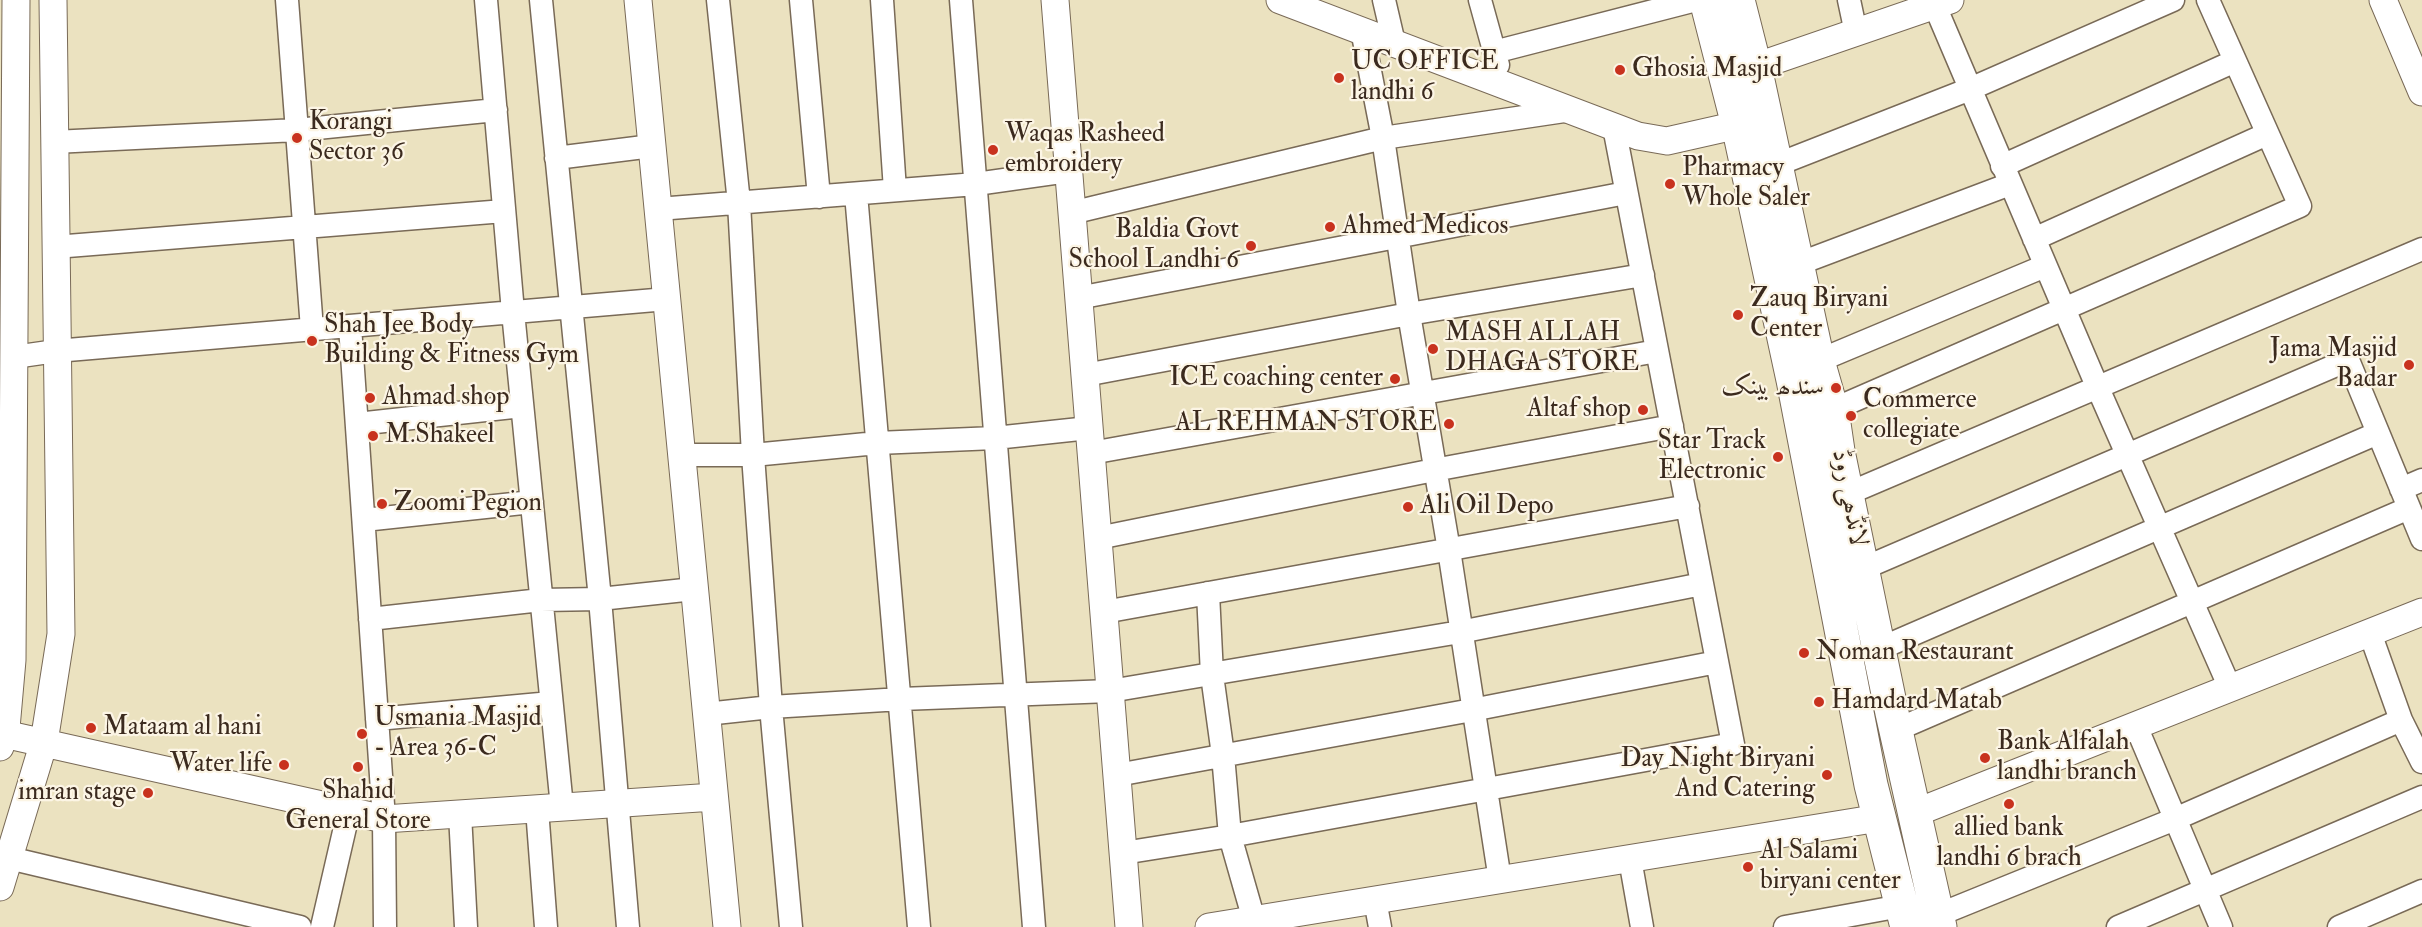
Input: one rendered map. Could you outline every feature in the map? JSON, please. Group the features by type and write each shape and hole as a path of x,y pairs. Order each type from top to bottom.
{"main road":[{"name":"لانڈھی روڈ","path":"1706,0 1738,125 1793,380 1871,785 1904,916"},
{"name":"لانڈھی روڈ","path":"1738,0 1755,66 1818,361 1832,410 1862,569 1939,921"},
{"path":"1871,785 1906,776"},
{"path":"1882,831 1917,823"}],"street":[{"path":"16,0 14,357 7,475 12,660 2,740 44,742 384,819 714,797"},
{"path":"0,887 44,742 61,634 53,0"},
{"path":"287,0 312,329"},
{"path":"486,0 513,312 551,703 546,927"},
{"path":"541,0 600,598 628,927"},
{"path":"638,0 727,927"},
{"path":"717,0 739,202 753,455 771,707 791,927"},
{"path":"801,0 819,197"},
{"path":"882,0 895,190"},
{"path":"961,0 1034,927"},
{"path":"1054,0 1129,927"},
{"path":"1280,0 1307,5 1394,43 1638,136 1667,141 1738,125"},
{"path":"1384,0 1394,43"},
{"path":"1480,0 1503,85"},
{"path":"1494,52 1696,0"},
{"path":"1849,0 1857,33"},
{"path":"1776,165 1970,90 2173,0"},
{"path":"1832,410 2300,206 2208,0"},
{"path":"2383,0 2422,92"},
{"path":"1755,66 1942,3 1970,90 2230,688"},
{"path":"1362,30 1383,138 1500,880"},
{"path":"1797,264 2006,175 2235,61"},
{"path":"54,142 297,130 496,110"},
{"path":"1071,213 1383,138 1571,110"},
{"path":"1123,853 1230,836 1733,744 1614,127"},
{"path":"2034,239 2267,134"},
{"path":"556,158 652,146"},
{"path":"658,209 976,184 1068,171"},
{"path":"1078,298 1626,193"},
{"path":"856,194 919,927"},
{"path":"55,247 504,211"},
{"path":"1847,494 2422,249"},
{"path":"1818,361 2045,266"},
{"path":"1085,375 1409,314 1642,275"},
{"path":"14,357 56,351 667,299"},
{"path":"350,326 384,819 385,927"},
{"path":"681,455 753,455 877,443 995,438 1090,441 1423,393 1657,351"},
{"path":"1862,569 2348,360 2422,539"},
{"path":"357,424 522,406"},
{"path":"1098,538 1434,470 1672,426"},
{"path":"1879,649 2378,433"},
{"path":"1896,730 2193,602 2405,499 2422,480"},
{"path":"364,520 532,502"},
{"path":"1104,612 1688,506"},
{"path":"706,714 771,707 901,699 1110,691 1460,632 1702,584"},
{"path":"370,619 541,600 600,598 694,589"},
{"path":"1208,593 1212,675 1223,755 1230,836 1254,920"},
{"path":"1917,823 2136,726 2422,613"},
{"path":"2370,633 2401,720 2422,762"},
{"path":"1117,775 1718,662"},
{"path":"377,719 551,703"},
{"path":"1939,921 2401,720"},
{"path":"2136,726 2221,927"},
{"path":"2118,927 2422,797"},
{"path":"322,927 349,810"},
{"path":"460,814 466,927"},
{"path":"1209,927 1630,859 1882,831"},
{"path":"9,858 300,927"},
{"path":"1630,859 1642,927"},
{"path":"2339,927 2422,891"},
{"path":"1375,900 1380,927"},
{"path":"1785,927 1904,916"}],"place":[{"name":"Ghosia Masjid","path":"1620,70"},
{"name":"UC OFFICE landhi 6","path":"1339,78"},
{"name":"Korangi Sector 36","path":"297,138"},
{"name":"Waqas Rasheed embroidery","path":"993,150"},
{"name":"Pharmacy Whole Saler","path":"1670,184"},
{"name":"Ahmed Medicos","path":"1330,227"},
{"name":"Baldia Govt School Landhi 6","path":"1251,246"},
{"name":"Zauq Biryani Center","path":"1738,315"},
{"name":"Shah Jee Body Building & Fitness Gym","path":"312,341"},
{"name":"MASH ALLAH DHAGA STORE","path":"1433,349"},
{"name":"Jama Masjid Badar","path":"2409,365"},
{"name":"ICE coaching center","path":"1395,379"},
{"name":"سندھ بینک","path":"1836,388"},
{"name":"Ahmad shop","path":"370,398"},
{"name":"Altaf shop","path":"1643,410"},
{"name":"Commerce collegiate","path":"1851,416"},
{"name":"AL REHMAN STORE","path":"1449,424"},
{"name":"M.Shakeel","path":"373,436"},
{"name":"Star Track Electronic","path":"1778,457"},
{"name":"Zoomi Pegion","path":"382,504"},
{"name":"Ali Oil Depo","path":"1408,507"},
{"name":"Noman Restaurant","path":"1804,653"},
{"name":"Hamdard Matab","path":"1819,702"},
{"name":"Mataam al hani","path":"91,728"},
{"name":"Usmania Masjid - Area 36-C","path":"362,734"},
{"name":"Bank Alfalah landhi branch","path":"1985,758"},
{"name":"Water life","path":"284,765"},
{"name":"Shahid General Store","path":"358,767"},
{"name":"Day Night Biryani And Catering","path":"1827,775"},
{"name":"imran stage","path":"148,793"},
{"name":"allied bank landhi 6 brach","path":"2009,804"},
{"name":"Al Salami biryani center","path":"1748,867"}]}
